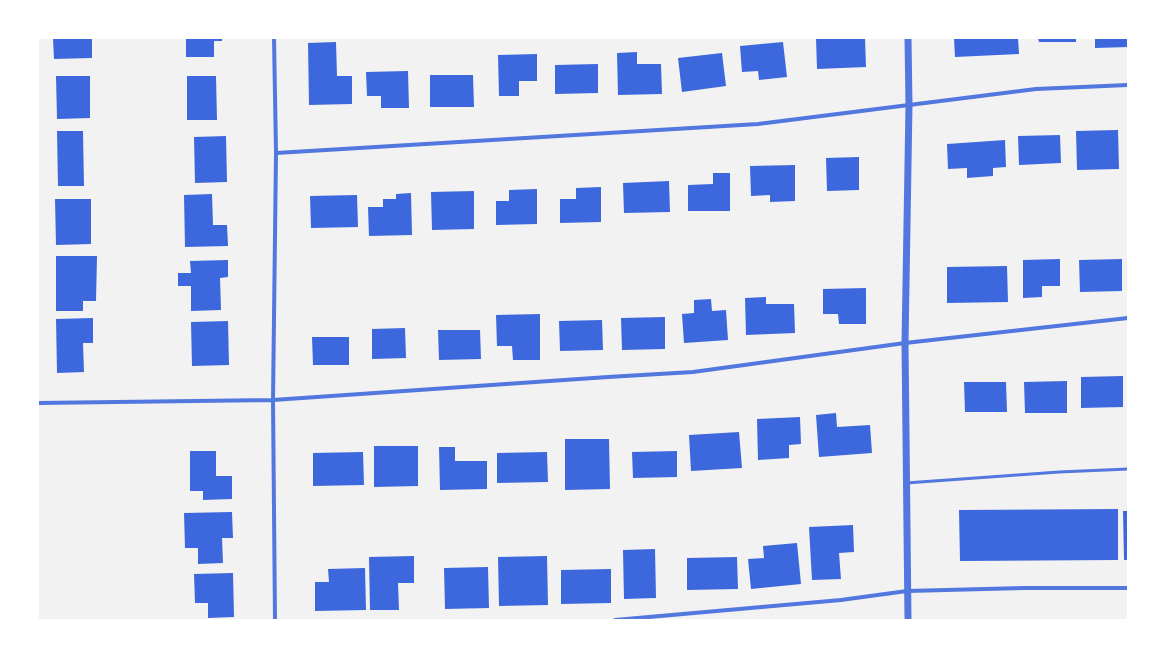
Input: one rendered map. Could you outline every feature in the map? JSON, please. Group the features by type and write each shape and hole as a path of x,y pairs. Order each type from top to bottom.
{"street":[{"path":"274,38 276,153 273,400 275,620"},
{"path":"908,38 909,105 905,344 908,620"},
{"path":"276,153 758,124 1036,89 1128,85"},
{"path":"38,403 273,400 608,376 693,372 905,344 1128,318"},
{"path":"615,620 841,600 907,590 1128,588"}],"lane":[{"path":"906,483 1059,472 1128,469"}],"building":[{"path":"53,38 92,38 92,58 54,59"},
{"path":"186,38 222,38 222,41 214,41 214,57 186,57"},
{"path":"816,38 865,38 866,67 817,69"},
{"path":"954,38 1018,38 1019,54 955,57"},
{"path":"1038,38 1076,38 1076,42 1039,42"},
{"path":"1095,38 1128,38 1128,47 1095,48"},
{"path":"336,42 337,76 352,76 352,104 309,105 308,43"},
{"path":"783,42 787,77 759,80 758,71 742,72 740,46"},
{"path":"637,52 637,64 661,64 662,94 618,95 617,53"},
{"path":"722,53 726,86 682,92 678,58"},
{"path":"537,54 537,81 519,81 519,96 499,96 498,55"},
{"path":"598,64 598,93 555,94 555,65"},
{"path":"408,71 409,108 381,108 381,96 367,96 366,72"},
{"path":"430,75 473,75 474,107 430,107"},
{"path":"56,76 90,76 90,118 57,119"},
{"path":"187,76 216,76 217,120 187,120"},
{"path":"1118,130 1119,169 1077,170 1076,131"},
{"path":"57,131 83,131 84,186 58,186"},
{"path":"1060,135 1061,163 1019,165 1018,136"},
{"path":"226,136 227,182 195,183 194,137"},
{"path":"1005,140 1006,167 993,168 993,176 967,178 967,168 948,169 947,144"},
{"path":"859,157 859,190 827,191 826,158"},
{"path":"795,165 795,201 770,202 770,195 751,196 750,166"},
{"path":"713,173 730,173 730,211 688,211 688,185 713,184"},
{"path":"669,181 670,212 624,213 623,183"},
{"path":"601,187 601,222 560,223 560,199 576,199 576,188"},
{"path":"537,189 537,224 496,225 496,201 509,201 509,190"},
{"path":"474,191 474,229 432,230 431,192"},
{"path":"411,193 412,235 369,236 368,207 383,207 383,199 396,199 396,194"},
{"path":"212,194 213,225 227,225 228,246 185,247 184,195"},
{"path":"357,195 358,227 311,228 310,196"},
{"path":"55,199 91,199 91,244 56,245"},
{"path":"56,256 97,256 96,301 83,301 83,311 56,311"},
{"path":"1060,259 1060,286 1042,286 1042,297 1023,298 1023,260"},
{"path":"1122,259 1122,291 1080,292 1079,260"},
{"path":"228,260 228,277 220,278 221,310 191,311 191,286 178,286 178,273 191,273 190,261"},
{"path":"1007,266 1008,302 947,303 947,267"},
{"path":"866,288 866,324 839,324 838,314 823,314 823,289"},
{"path":"766,297 766,304 794,304 795,333 746,335 745,298"},
{"path":"711,299 712,311 726,310 728,340 684,343 682,314 694,313 694,300"},
{"path":"540,314 540,360 513,360 512,346 497,346 496,315"},
{"path":"665,317 665,349 622,350 621,318"},
{"path":"93,318 93,343 83,343 84,372 57,373 56,319"},
{"path":"602,320 603,350 560,351 559,321"},
{"path":"228,321 229,365 192,366 191,322"},
{"path":"405,328 406,358 372,359 372,329"},
{"path":"438,330 480,330 481,359 439,360"},
{"path":"312,337 349,337 349,365 313,365"},
{"path":"1123,376 1123,407 1081,408 1081,377"},
{"path":"1067,381 1067,413 1025,413 1024,382"},
{"path":"964,382 1006,382 1007,412 965,412"},
{"path":"836,413 837,427 870,425 872,453 819,457 816,415"},
{"path":"800,417 801,444 789,445 789,458 758,460 757,419"},
{"path":"739,432 742,468 691,471 689,435"},
{"path":"565,439 609,439 610,489 565,490"},
{"path":"374,446 418,446 418,486 374,487"},
{"path":"439,447 455,447 455,461 487,461 487,489 440,490"},
{"path":"190,451 216,451 216,476 232,476 232,499 203,500 203,491 190,491"},
{"path":"677,451 677,477 633,478 632,452"},
{"path":"363,452 364,485 313,486 313,453"},
{"path":"547,452 548,482 497,483 497,453"},
{"path":"1118,509 1118,560 960,561 959,510"},
{"path":"1123,511 1128,511 1128,560 1124,560"},
{"path":"232,512 233,538 222,538 223,563 198,564 198,548 185,548 184,513"},
{"path":"853,525 854,552 839,553 841,579 812,580 809,527"},
{"path":"797,543 801,584 751,589 748,559 764,558 763,546"},
{"path":"655,549 656,598 624,599 623,550"},
{"path":"414,556 414,583 398,583 399,610 370,610 369,557"},
{"path":"547,556 548,605 499,606 498,557"},
{"path":"737,557 738,589 687,590 687,558"},
{"path":"488,567 489,608 445,609 444,568"},
{"path":"365,568 366,610 315,611 315,582 329,582 328,569"},
{"path":"611,569 611,603 561,604 561,570"},
{"path":"233,573 234,617 208,618 208,603 195,603 194,574"}]}
